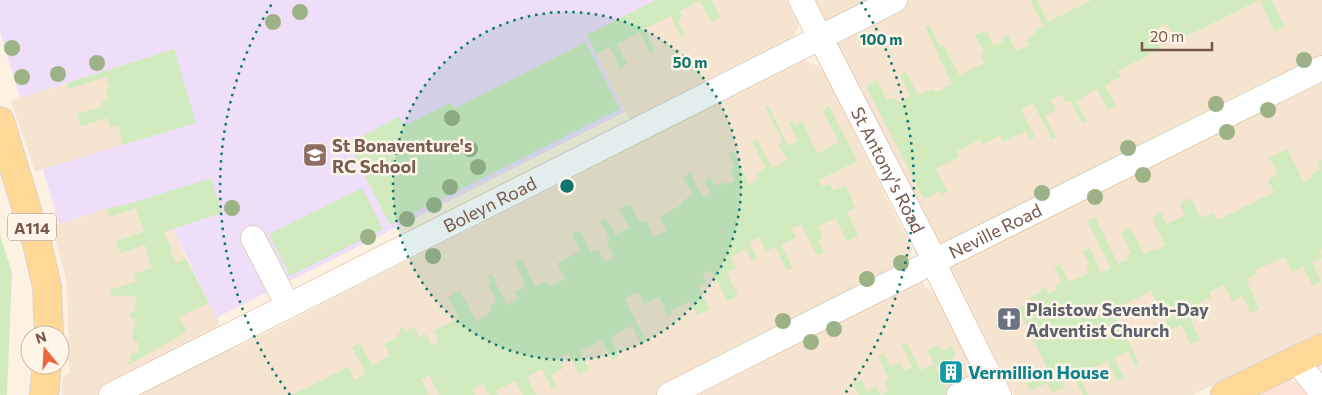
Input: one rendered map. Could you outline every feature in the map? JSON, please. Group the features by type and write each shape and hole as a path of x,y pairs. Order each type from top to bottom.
{"main road":[{"name":"A114","path":"0,121 41,260 47,287 49,325"},
{"path":"1226,395 1322,348"},
{"path":"44,395 46,375"}],"street":[{"name":"St Antony's Road","path":"801,0 935,261 938,272 995,387"},
{"name":"Boleyn Road","path":"111,395 895,0"},
{"name":"Neville Road","path":"669,395 1322,68"},
{"path":"253,238 288,306"},
{"path":"1296,360 1322,393"},
{"path":"959,395 995,387"}],"shaded area":[{"name":"St Bonaventure's RC School","path":"0,0 656,0 587,35 625,112 216,318 173,229 222,213 135,202 59,224 43,169 195,123 174,49 20,98 0,32"},
{"path":"656,0 786,0 798,24 798,28 792,37 805,62 820,67 826,76 912,248 910,258 925,287 936,295 986,395 63,395 61,390 63,377 70,375 70,325 68,325 67,285 51,227 106,209 135,202 222,213 173,229 186,259 233,349 641,143 587,35"},
{"path":"815,0 1322,0 1322,332 1192,395 1014,395"},
{"path":"174,49 196,123 35,172 11,101"},
{"path":"1290,380 1299,383 1308,395 1258,395"}],"green space":[{"path":"656,0 711,0 720,17 711,22 700,1 680,11 682,17 678,20 685,35 681,37 671,16 644,29 654,50 650,53 640,32 617,44 627,64 620,68 610,47 596,54 587,35"},
{"path":"1030,0 1037,0 1048,22 1092,0 1259,0 1176,41 1167,24 1152,31 1161,49 1118,70 1121,77 1105,85 1116,106 1108,110 1097,89 1076,101 1086,121 1082,123 1070,101 1066,103 1061,94 1051,100 1056,110 1045,116 1056,137 1052,139 1033,103 1021,110 1035,137 1030,139 1026,131 1003,142 1000,136 983,144 980,139 957,151 959,157 936,169 948,192 942,195 940,191 924,199 866,86 877,80 887,100 895,97 898,103 910,96 900,75 906,72 918,95 933,89 935,93 952,84 925,27 929,25 940,46 943,45 959,75 984,63 980,55 984,52 975,35 986,30 994,46 1003,42 1001,39 1008,35 1016,51 1029,45 1026,40 1036,34 1035,30 1043,26"},
{"path":"1260,0 1271,0 1285,26 1275,32"},
{"path":"586,42 620,109 390,225 348,143 399,117 404,126 452,102 455,108"},
{"path":"174,49 196,123 122,145 119,125 111,128 107,118 81,126 77,114 103,106 102,102 109,99 106,90 110,88 106,77 69,89 67,83"},
{"path":"768,105 788,146 798,141 789,123 793,121 795,125 802,121 817,154 839,142 823,111 829,106 857,161 819,180 823,187 830,184 833,191 845,185 856,208 847,212 858,235 847,241 835,218 818,227 823,238 818,241 824,252 817,256 801,224 791,229 796,237 781,245 793,268 787,271 775,247 766,251 759,237 749,242 757,258 752,261 746,249 731,257 736,268 727,273 738,295 727,301 711,270 702,275 707,283 699,287 709,309 697,315 690,301 671,311 672,313 668,316 659,297 645,304 638,292 625,299 646,341 641,344 632,326 610,337 619,356 612,360 602,340 580,351 589,370 579,375 568,353 559,358 564,368 551,375 557,387 552,389 542,369 527,377 536,395 523,395 516,381 496,390 498,395 489,395 483,384 472,389 475,395 439,395 429,375 421,379 429,395 292,395 348,367 355,380 366,374 352,347 360,343 372,365 390,356 384,344 398,337 397,335 401,332 400,329 404,327 405,332 414,327 419,337 426,334 432,346 439,342 434,331 459,318 448,297 460,291 476,321 488,315 487,313 491,311 489,307 497,302 488,285 491,283 487,276 491,274 507,305 519,299 515,292 526,286 515,263 522,260 535,287 547,281 550,286 565,279 557,263 580,251 572,235 580,230 591,252 598,249 605,262 614,258 606,240 609,238 600,221 606,218 615,235 629,228 619,209 630,204 640,223 646,220 654,237 667,231 660,217 683,204 682,201 693,195 683,177 690,173 703,198 711,193 705,181 711,178 715,186 724,181 726,185 735,181 730,169 735,167 728,154 733,151 749,184 759,179 756,174 766,168 752,142 757,139 772,168 787,160 779,145 783,142 765,107"},
{"path":"1287,149 1303,182 1312,177 1311,174 1321,169 1318,162 1322,160 1322,248 1320,250 1322,258 1312,262 1321,281 1312,285 1303,267 1292,272 1285,257 1255,270 1257,274 1246,279 1259,309 1251,314 1242,296 1232,301 1224,285 1209,292 1211,297 1196,304 1202,315 1191,320 1200,340 1191,344 1181,325 1170,330 1151,291 1113,310 1139,364 1135,366 1128,351 1114,358 1124,378 1117,381 1107,361 1079,376 1088,395 1083,395 1073,374 1062,380 1065,387 1052,393 1047,383 1030,391 1026,383 1049,372 1018,308 1031,302 1029,298 1041,292 1040,289 1045,286 1049,294 1057,290 1055,286 1062,282 1054,266 1060,264 1069,282 1089,273 1086,266 1089,264 1083,251 1090,248 1101,273 1111,268 1087,221 1095,217 1118,264 1128,259 1126,255 1131,253 1121,233 1131,228 1144,254 1154,249 1155,251 1165,245 1152,218 1161,213 1167,224 1185,215 1180,204 1191,198 1201,218 1213,213 1218,220 1274,192 1268,180 1278,174 1269,158"},
{"path":"211,178 222,213 164,232 176,263 186,259 209,303 179,317 187,332 128,365 128,362 131,361 131,353 138,353 138,342 133,342 135,318 130,318 131,312 135,312 136,296 111,296 110,290 137,281 134,274 152,268 145,245 120,253 116,241 144,232 136,208 109,217 106,209"},
{"path":"362,188 383,229 290,276 269,234"},
{"path":"0,234 12,273 7,395 0,395"},
{"path":"907,342 920,370 934,364 927,350 939,345 942,351 951,347 956,356 935,367 945,387 966,377 969,383 947,395 882,395 889,391 885,382 889,379 878,356 884,353 890,366 900,362 904,371 912,367 902,345"},
{"path":"862,380 867,391 876,386 880,395 859,395 856,388 854,389 851,385"}],"place":[{"name":"St Bonaventure's RC School","path":"315,155"},
{"name":"Plaistow Seventh-Day Adventist Church","path":"1009,319"},
{"name":"Vermillion House","path":"951,372"}]}
